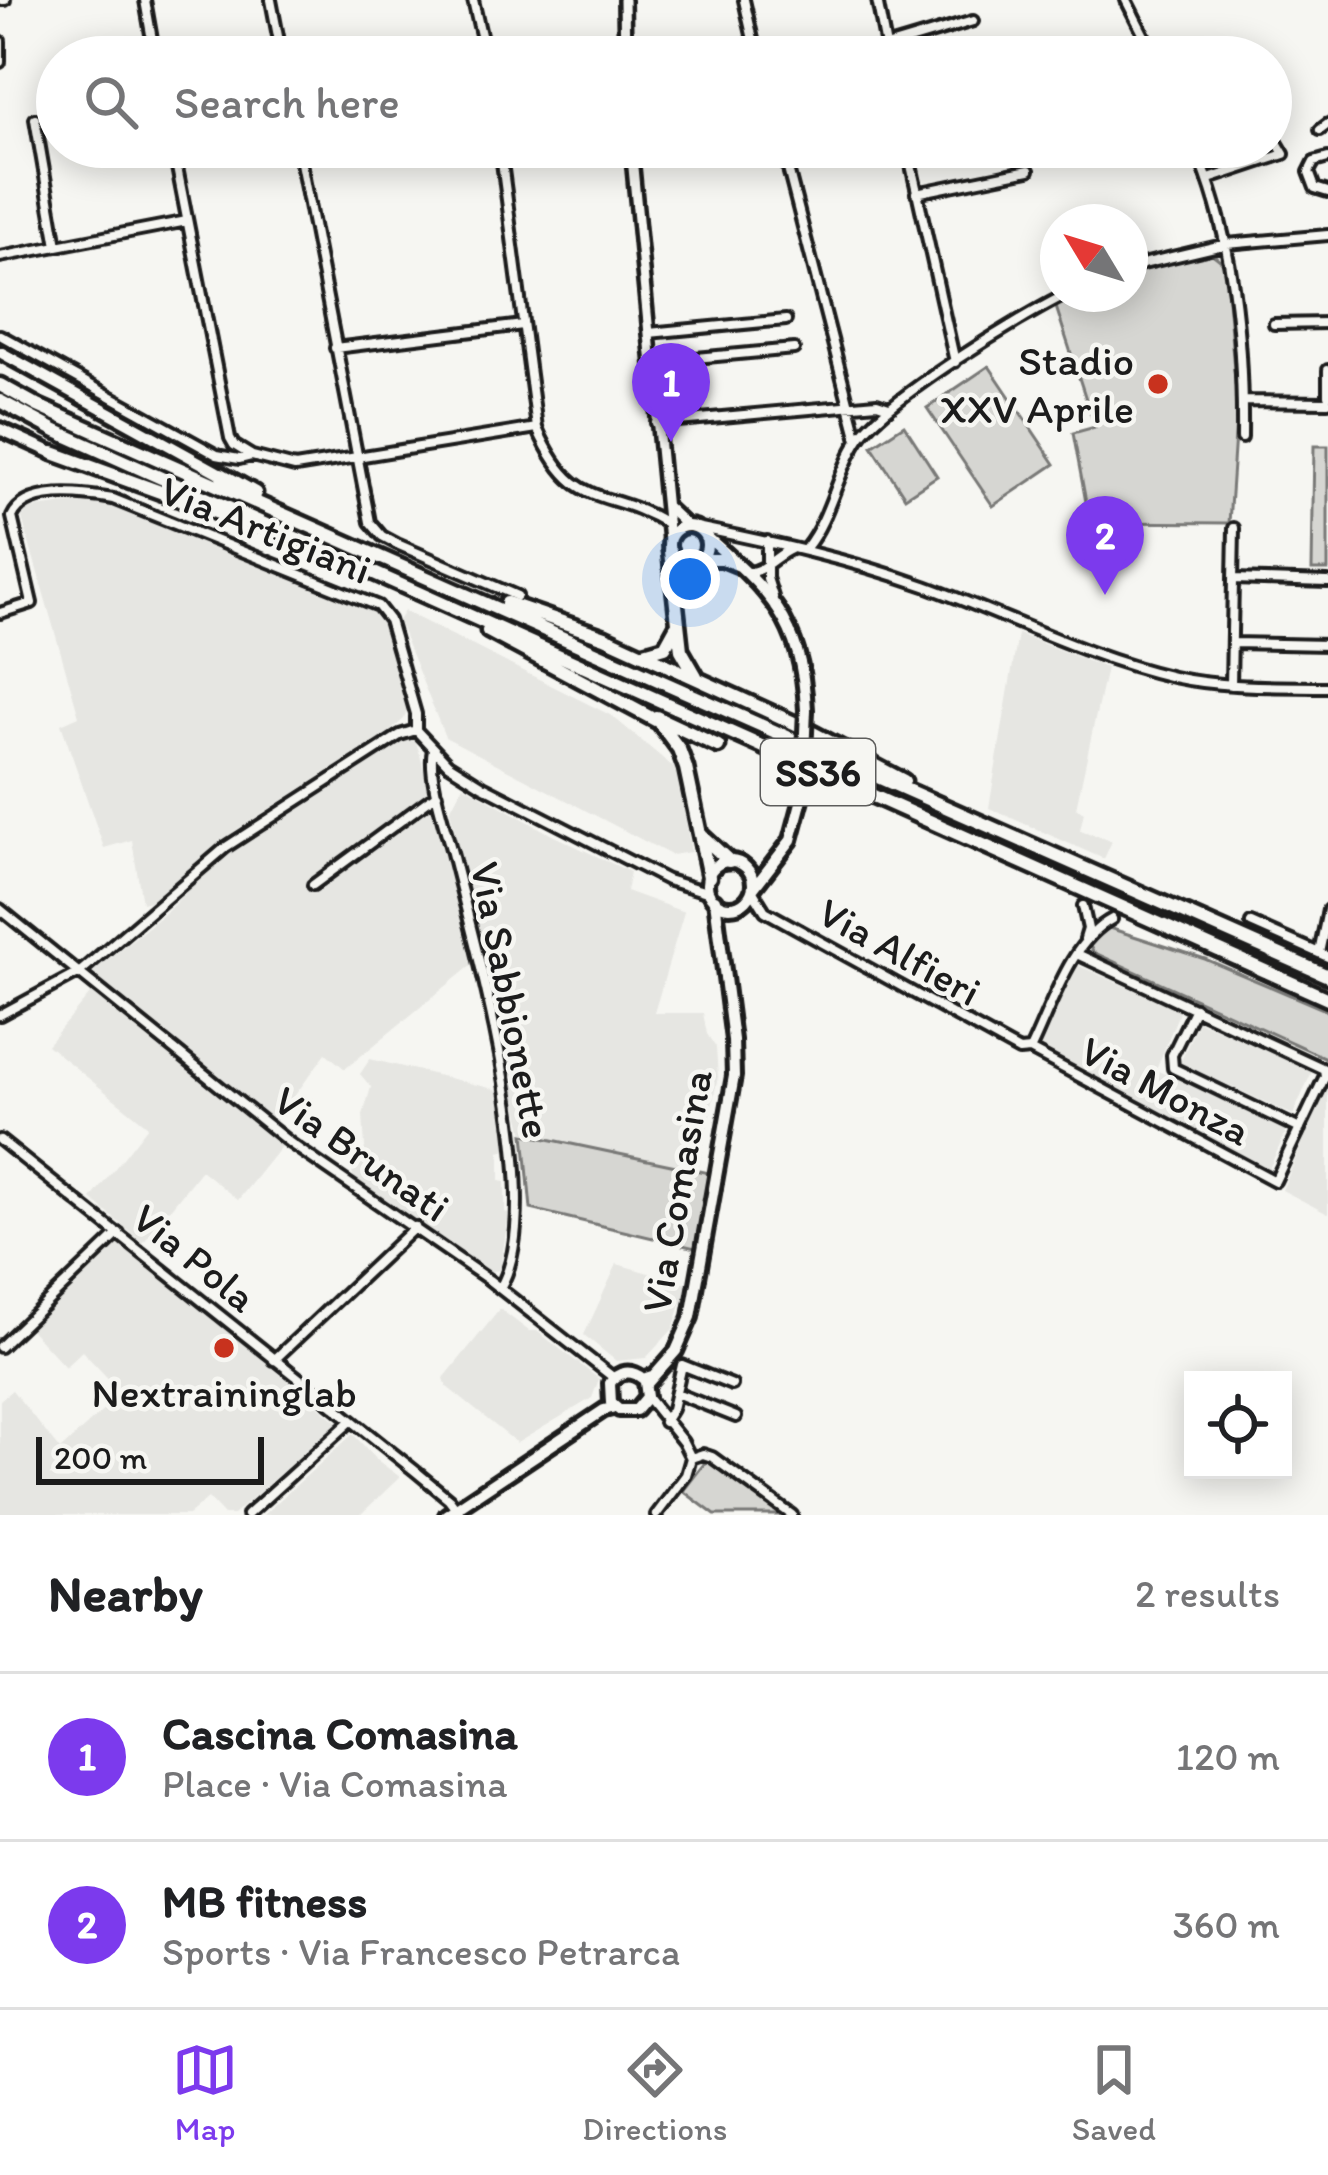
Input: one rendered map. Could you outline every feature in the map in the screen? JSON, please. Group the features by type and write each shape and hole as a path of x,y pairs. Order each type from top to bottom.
{"highway":[{"name":"SS36","path":"0,385 38,406 1328,976"},
{"name":"SS36","path":"0,401 56,431 1328,999"},
{"name":"SS36","path":"53,453 190,505 309,543"},
{"name":"SS36","path":"221,474 329,533"},
{"path":"669,546 676,626 687,666 704,682"},
{"path":"672,595 676,583 698,561"},
{"path":"429,576 591,631 837,745 940,804"},
{"path":"449,607 568,676 718,746"},
{"path":"640,654 665,647 676,626"},
{"path":"650,714 679,749 709,877"},
{"path":"698,830 736,863"}],"main road":[{"name":"SS36","path":"0,352 221,474"},
{"name":"SS36","path":"0,430 53,453"},
{"path":"696,529 707,548 698,561"},
{"path":"721,938 791,840 802,800 806,710 800,653 773,597 744,569 696,529 675,530 669,546 676,561 722,560 744,569"},
{"path":"742,904 728,906 712,897 709,877 716,866 770,861 791,840"},
{"path":"736,863 752,876 752,890"},
{"name":"Via Comasina","path":"636,1410 647,1384 676,1351 691,1317 734,1076 721,938 712,897"},
{"path":"454,1513 609,1405 614,1378 632,1372 647,1384"},
{"path":"609,1405 625,1412 636,1410"}],"street":[{"path":"146,0 152,36"},
{"path":"271,0 278,36"},
{"path":"472,0 481,36"},
{"path":"624,0 625,36"},
{"path":"744,0 752,36"},
{"path":"877,0 884,36"},
{"path":"1126,0 1144,36"},
{"path":"931,36 973,21"},
{"path":"0,41 0,62"},
{"path":"34,119 36,130"},
{"path":"1328,158 1315,162 1310,172 1315,188 1328,192"},
{"path":"43,168 58,246"},
{"path":"177,168 234,445 252,456 295,467 537,428"},
{"path":"302,168 368,514 382,536 517,596"},
{"path":"503,168 537,428 548,453 583,491 668,524"},
{"path":"633,168 669,546"},
{"path":"911,168 955,363"},
{"path":"1204,168 1227,244 1242,438"},
{"path":"1209,179 1242,168"},
{"path":"788,169 858,440"},
{"path":"916,193 1028,170"},
{"path":"0,257 188,221"},
{"path":"1148,263 1227,244 1328,235"},
{"path":"1303,309 1304,323"},
{"path":"806,548 858,440 890,408 1040,311"},
{"path":"1280,311 1278,323 1328,323"},
{"path":"649,333 786,320"},
{"path":"335,348 523,325"},
{"path":"0,335 197,444 229,458 252,456"},
{"path":"651,362 794,349"},
{"path":"1242,401 1328,399 1328,370"},
{"path":"656,423 877,403 890,408"},
{"path":"197,444 217,446 230,438"},
{"name":"Via Artigiani","path":"0,614 32,602 12,517 17,506 30,499 85,494 113,499 378,606 389,620 416,714 416,730"},
{"path":"664,502 670,514 696,529 806,548 924,586 1101,657 1172,677 1231,685 1328,687"},
{"path":"1231,685 1234,528"},
{"path":"767,541 766,578 773,597"},
{"path":"744,569 756,572 792,548"},
{"path":"1233,579 1328,582"},
{"path":"1232,643 1328,645"},
{"path":"0,1015 80,972 226,847 400,735 416,730 455,769 604,849 712,897"},
{"name":"Via Sabbionette","path":"433,749 430,757 492,1015 510,1118 517,1216 507,1275 500,1288"},
{"path":"314,885 437,790 445,774 455,769"},
{"path":"681,885 709,877"},
{"name":"Via Alfieri","path":"752,890 765,911 1019,1051 1030,1050"},
{"path":"1030,1050 1088,929 1083,906"},
{"name":"Via Brunati","path":"0,910 290,1143 500,1288 614,1378"},
{"path":"1251,923 1323,955 1328,910"},
{"path":"1080,950 1095,930 1112,919"},
{"path":"1080,950 1324,1069 1300,1129 1173,1068 1172,1055 1195,1008"},
{"name":"Via Monza","path":"1030,1050 1274,1181 1300,1129"},
{"name":"Via Pola","path":"0,1140 414,1469 454,1513"},
{"path":"274,1360 415,1227"},
{"path":"0,1347 119,1233"},
{"name":"Via Comasina","path":"676,1392 682,1365 732,1385"},
{"path":"647,1384 663,1421 691,1457 686,1475 656,1515"},
{"path":"663,1421 676,1392 736,1417"},
{"path":"636,1410 663,1421"},
{"path":"247,1515 351,1420"},
{"path":"691,1457 712,1457 792,1515"}],"shaded area":[{"name":"Stadio XXV Aprile","path":"1210,252 1225,264 1237,404 1229,523 1094,522 1089,518 1073,433 1095,427 1058,312 1148,312 1148,269"},
{"path":"989,366 1055,464 993,506 927,408"},
{"path":"904,425 937,476 905,497 872,446"},
{"path":"1314,446 1328,446 1328,570 1312,570"},
{"path":"97,500 371,609 386,620 411,700 404,719 387,734 236,830 142,903 132,840 104,848 61,724 79,716 22,518 28,509"},
{"path":"404,611 612,716 678,771 691,852 671,855 445,737 398,621"},
{"path":"1018,634 1106,668 1076,808 1084,812 1080,830 1112,841 1104,859 989,808"},
{"path":"404,740 415,740 419,751 473,964 345,1069 326,1053 274,1124 89,974 163,915 229,850"},
{"path":"463,785 630,872 626,891 684,912 654,1013 703,1013 716,1048 718,1077 698,1170 524,1134 450,810"},
{"path":"1106,927 1205,959 1328,1011 1328,1059 1093,952 1090,946"},
{"path":"1077,965 1180,1010 1156,1070 1287,1130 1266,1175 1036,1051"},
{"path":"95,988 282,1145 238,1200 201,1170 143,1243 91,1199 148,1126 47,1045"},
{"path":"1198,1021 1313,1069 1293,1115 1180,1063"},
{"path":"370,1059 498,1090 507,1150 500,1152 500,1181 505,1182 505,1212 509,1214 500,1270 486,1272 354,1179 352,1171 365,1148 363,1115 371,1087 360,1074"},
{"path":"1328,1085 1328,1214 1282,1190"},
{"path":"524,1134 709,1173 695,1248 531,1209"},
{"path":"118,1240 338,1422 233,1515 224,1515 208,1498 188,1515 0,1515 0,1400 12,1390 60,1450 122,1393 82,1351 65,1367 28,1327"},
{"path":"617,1264 688,1284 673,1329 646,1358 616,1361 584,1335"},
{"path":"500,1309 599,1379 592,1398 517,1443 447,1387 444,1378"},
{"path":"353,1434 400,1477 360,1515 263,1515"},
{"path":"707,1460 784,1515 715,1515 683,1491"}],"place":[{"name":"Stadio XXV Aprile","path":"1158,384"},
{"name":"Cascina Comasina","path":"671,442"},
{"name":"MB fitness","path":"1105,595"},
{"name":"Nextraininglab","path":"224,1348"}]}
